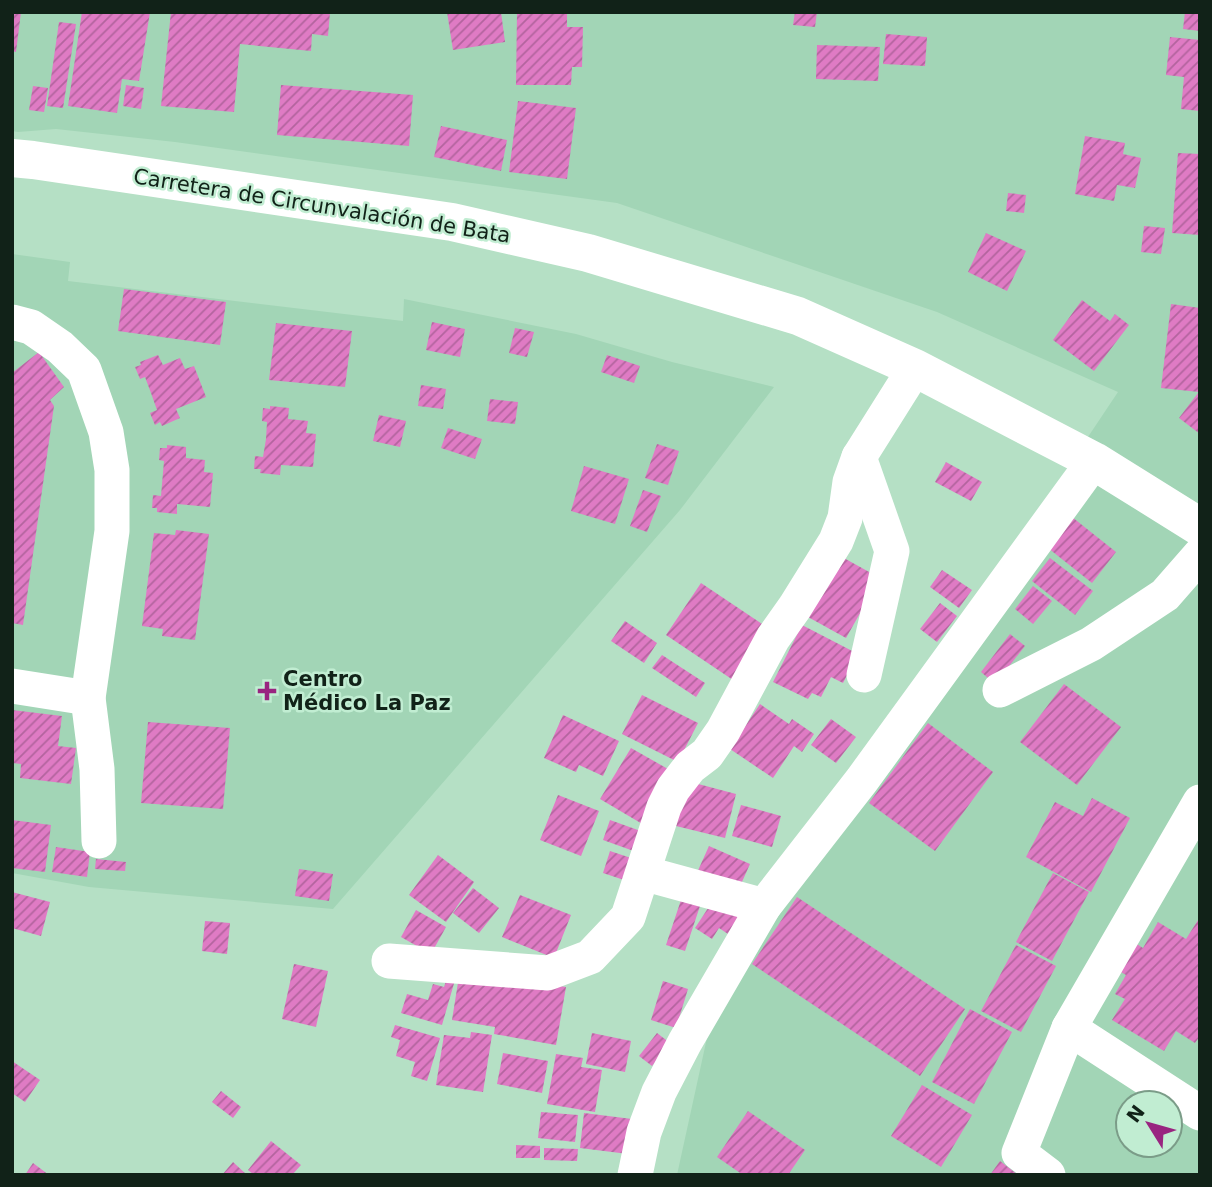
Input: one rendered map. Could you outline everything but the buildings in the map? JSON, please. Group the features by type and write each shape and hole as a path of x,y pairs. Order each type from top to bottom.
{"main road":[{"name":"Carretera de Circunvalación de Bata","path":"12,158 453,222 575,250 798,316 915,368 1094,461 1200,527"}],"street":[{"path":"12,322 31,327 60,347 84,370 106,432 112,470 112,531 89,698 97,769 99,841"},
{"path":"389,961 548,973 590,957 628,917 664,807 673,789 690,767 707,754 723,731 773,638 836,541 845,518 850,482 859,457 915,368"},
{"path":"859,457 892,551 864,675"},
{"path":"635,1175 644,1132 659,1093 685,1042 764,906 862,780 1094,461"},
{"path":"1000,690 1091,644 1165,595 1200,555"},
{"path":"12,686 89,698"},
{"path":"1048,1175 1019,1153 1069,1028 1200,802"},
{"path":"643,873 764,906"},
{"path":"1069,1028 1200,1112"}],"shaded area":[{"path":"12,12 1200,12 1200,1175 677,1175 717,992 1118,392 937,312 617,203 175,142 56,129 12,131"},
{"name":"Centro Médico La Paz","path":"12,254 70,262 68,281 403,321 404,299 576,334 672,362 774,387 680,510 333,909 89,887 12,873"}],"place":[{"name":"Centro Médico La Paz","path":"267,691"}]}
